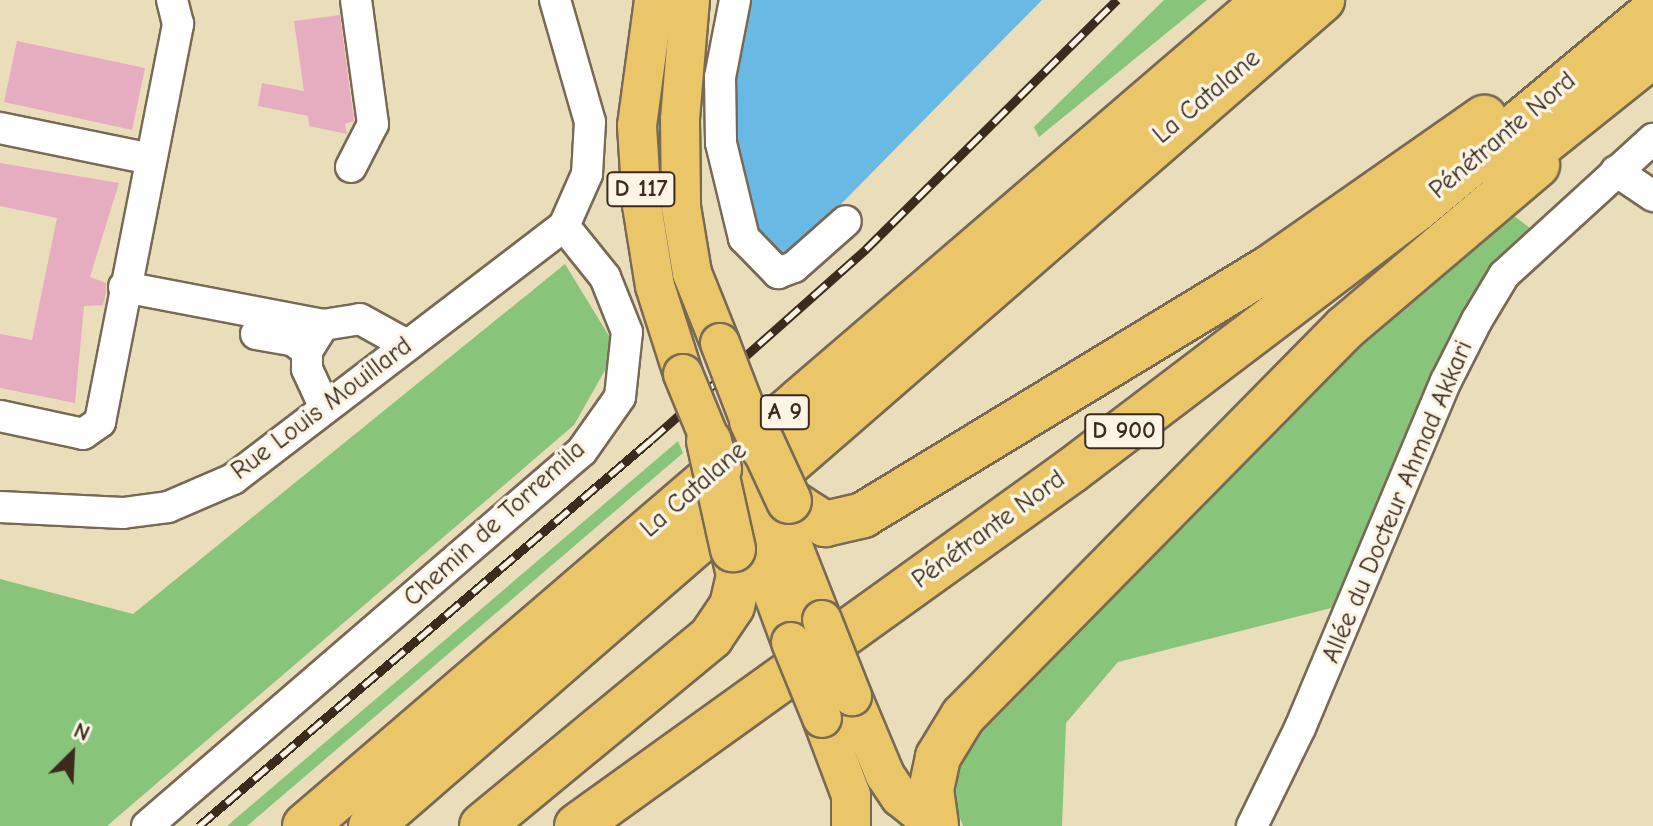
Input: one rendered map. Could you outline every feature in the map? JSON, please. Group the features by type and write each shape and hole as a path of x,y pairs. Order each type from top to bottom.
{"highway":[{"name":"La Catalane","path":"305,826 1266,0"},
{"name":"La Catalane","path":"371,826 1322,0"},
{"path":"763,523 825,524 863,515 1268,269 1648,0"},
{"name":"Pénétrante Nord","path":"577,826 1095,452 1415,210 1653,12"},
{"name":"Pénétrante Nord","path":"625,826 1088,495 1653,55"},
{"path":"936,826 931,790 938,757 963,716 1345,328 1653,64"},
{"path":"482,826 711,637 763,523 752,421"},
{"path":"709,441 763,523"}],"main road":[{"name":"D 117","path":"654,0 637,126 642,205 655,286 683,374 709,441"},
{"name":"D 117","path":"690,0 680,120 681,207 692,273 752,421"},
{"path":"763,523 822,620 885,775 900,797 936,826"},
{"path":"763,523 791,642 851,795 851,826"}],"street":[{"path":"0,416 83,434 100,422 178,24 172,0"},
{"path":"351,167 373,124 356,0"},
{"path":"555,0 590,122 587,174 564,226"},
{"path":"735,0 720,77 721,143 744,238 778,273 794,267 846,221"},
{"path":"0,128 151,159"},
{"name":"Allée du Docteur Ahmad Akkari","path":"1252,826 1300,728 1446,381 1477,320 1504,275 1653,139"},
{"path":"1616,171 1653,196"},
{"name":"Rue Louis Mouillard","path":"0,507 123,513 168,507 233,479 564,226"},
{"name":"Chemin de Torremila","path":"147,826 582,451 620,397 627,332 605,277 564,226"},
{"path":"123,296 323,325 360,319 407,345"},
{"path":"123,296 294,341 307,351"},
{"path":"323,325 307,351 307,369 325,408"}],"green space":[{"path":"1164,0 1207,0 1039,137 1034,127"},
{"path":"1505,209 1535,232 1347,604 1118,662 1066,723 1062,826 963,826 947,785 954,757 1230,458"},
{"path":"565,264 617,349 574,425 107,826 0,826 0,579 133,614"},
{"path":"678,441 683,453 247,826 227,826"}],"water":[{"path":"739,0 1042,0 785,261 763,241 735,174 726,31"}],"building":[{"path":"340,15 354,121 345,124 347,134 309,126 308,116 258,106 262,83 304,91 294,21"},
{"path":"17,41 145,68 132,130 4,102"},
{"path":"0,163 119,183 90,277 106,283 103,305 84,306 75,403 0,388 0,334 32,340 57,218 0,206"}],"railway":[{"path":"199,826 651,440 866,249 1117,0"}]}
